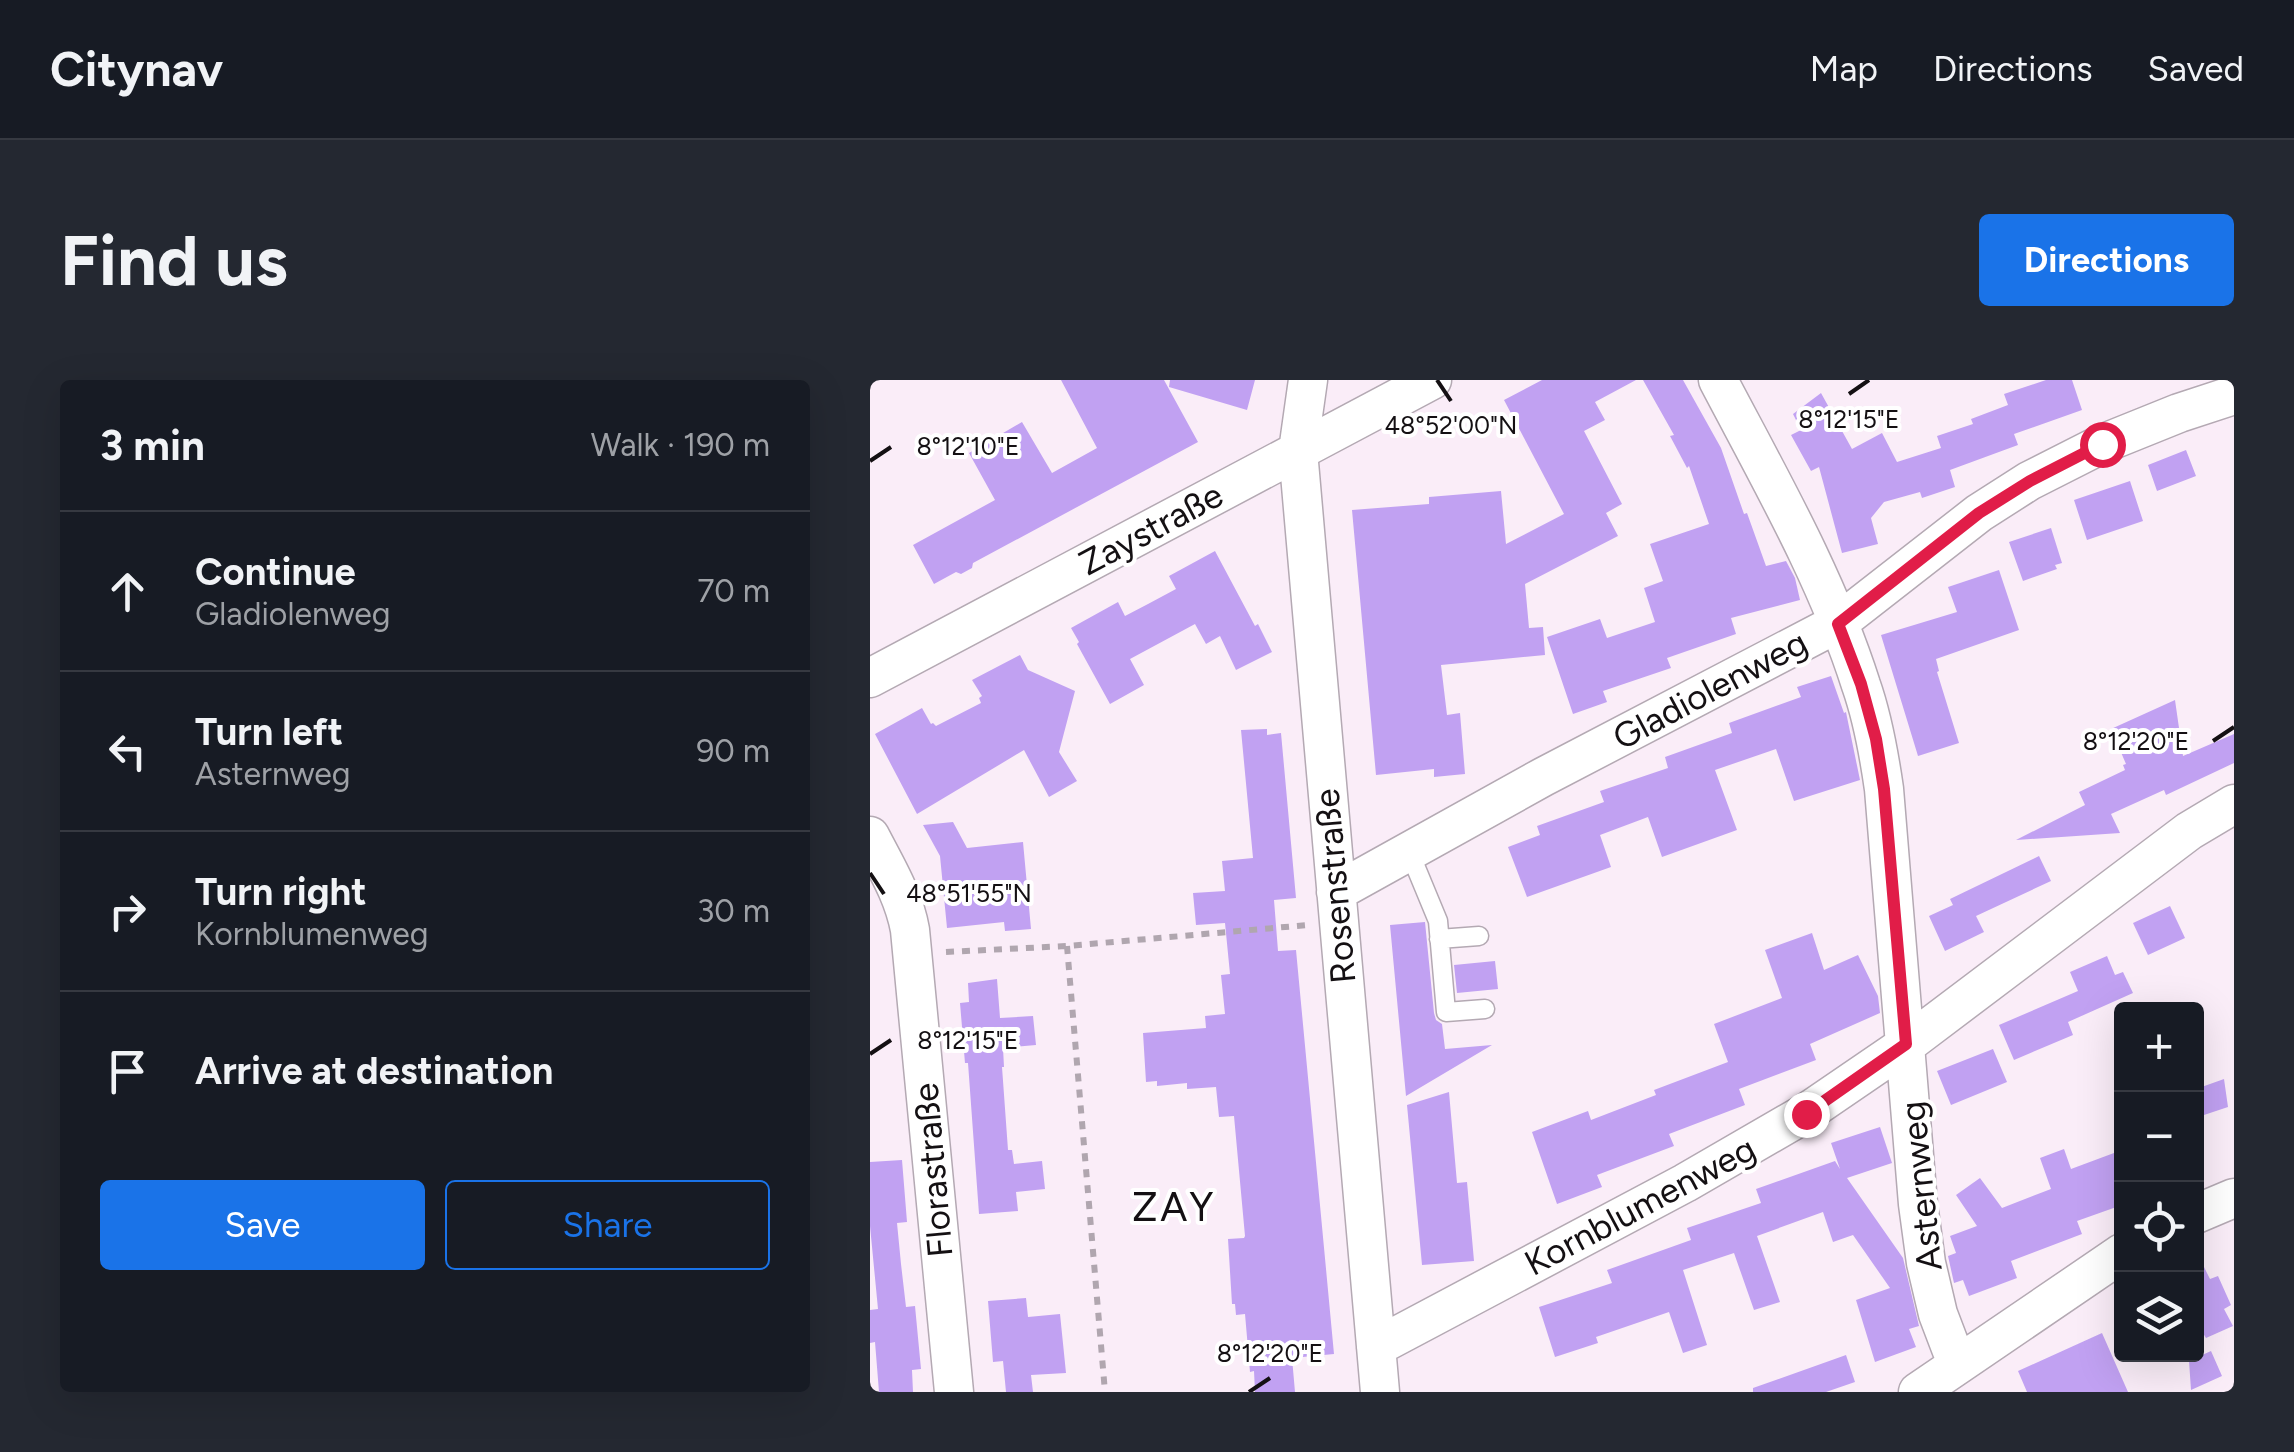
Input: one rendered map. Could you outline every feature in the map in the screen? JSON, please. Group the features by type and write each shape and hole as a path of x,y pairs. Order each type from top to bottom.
{"street":[{"name":"Rosenstraße","path":"1308,380 1298,451 1380,1392"},
{"name":"Zaystraße","path":"870,678 1432,380"},
{"name":"Asternweg","path":"1718,380 1803,544 1838,624 1861,684 1879,756 1918,1204 1938,1314 1958,1364"},
{"name":"Gladiolenweg","path":"1337,907 1409,852 1838,624 1979,513 2030,481 2102,444 2234,395"},
{"name":"Kornblumenweg","path":"1376,1347 1746,1150 1806,1114 1906,1044 2189,831 2234,804"},
{"name":"Florastraße","path":"870,836 907,912 954,1392"},
{"path":"2204,1211 2234,1198"},
{"path":"1918,1392 2114,1259"}],"lane":[{"path":"1409,852 1438,921 1446,1012 1485,1008"},
{"path":"1439,939 1478,936"}],"path":[{"path":"912,954 1067,946 1337,907"},
{"path":"1067,946 1105,1392"}],"building":[{"path":"1061,380 1164,380 1198,442 973,563 972,568 961,574 956,572 934,584 913,545 995,500 969,453 1022,422 1052,473 1097,448"},
{"path":"1170,380 1255,380 1247,410 1169,387"},
{"path":"1542,380 1636,380 1595,402 1605,420 1584,431 1622,504 1606,513 1618,536 1525,584 1529,628 1543,627 1545,655 1441,665 1447,715 1460,713 1465,774 1434,777 1434,769 1376,775 1352,510 1429,504 1429,497 1501,491 1506,544 1564,514 1504,400"},
{"path":"1643,380 1683,380 1721,448 1766,566 1786,561 1800,600 1731,618 1736,634 1667,658 1671,668 1603,691 1607,702 1573,714 1547,637 1600,619 1607,638 1655,622 1644,588 1663,581 1650,544 1709,524 1689,466"},
{"path":"2046,380 2072,380 2082,410 2014,434 2018,445 1950,470 1955,487 1922,498 1920,492 1884,502 1871,518 1878,544 1842,553 1819,467 1811,471 1791,435 1801,430 1793,414 1821,393 1852,449 1882,433 1897,462 1941,448 1937,436 1973,424 1971,419 2008,405 2004,394"},
{"path":"2186,450 2196,476 2157,491 2148,465"},
{"path":"2130,481 2143,521 2087,540 2074,500"},
{"path":"2051,528 2062,563 2055,565 2057,569 2023,581 2009,542"},
{"path":"1215,551 1272,652 1236,670 1220,636 1206,644 1195,624 1130,659 1144,685 1110,704 1071,628 1118,602 1125,616 1148,604 1176,589 1169,576"},
{"path":"1999,570 2019,630 1936,659 1959,743 1918,756 1881,635 1957,612 1948,587"},
{"path":"1020,655 1028,670 1075,691 1059,752 1077,781 1049,797 1024,750 917,814 875,734 922,708 936,726 981,703 982,696 972,680"},
{"path":"1831,676 1846,712 1860,780 1794,801 1776,749 1715,770 1737,830 1662,857 1648,817 1600,835 1611,867 1527,897 1508,847 1540,835 1537,826 1604,802 1600,791 1668,768 1665,757 1732,733 1729,723 1801,697 1797,687"},
{"path":"2175,700 2183,756 2234,734 2234,763 2166,795 2164,790 2111,814 2120,833 2016,840 2085,805 2079,792 2125,770 2111,729"},
{"path":"1267,729 1267,735 1281,733 1296,898 1274,900 1278,951 1296,950 1334,1354 1292,1358 1295,1392 1255,1392 1245,1314 1236,1315 1232,1304 1228,1239 1245,1236 1234,1116 1219,1117 1216,1087 1187,1089 1187,1083 1157,1086 1157,1081 1146,1082 1143,1033 1206,1028 1205,1016 1225,1014 1221,975 1230,974 1225,923 1196,925 1193,893 1225,891 1222,861 1253,858 1241,730"},
{"path":"953,822 967,848 1023,842 1031,929 1005,931 1004,922 947,928 940,856 923,825"},
{"path":"2039,856 2051,881 1976,916 1984,932 1945,951 1929,916 1953,905 1950,899"},
{"path":"2170,906 2185,938 2148,955 2133,923"},
{"path":"1425,922 1434,1013 1442,1024 1445,1049 1492,1045 1406,1096 1390,925"},
{"path":"1812,933 1824,970 1858,955 1878,996 1880,1013 1810,1044 1816,1060 1739,1089 1745,1105 1669,1134 1674,1146 1597,1175 1602,1187 1557,1204 1532,1132 1588,1111 1591,1120 1656,1095 1654,1090 1728,1062 1714,1024 1782,998 1765,950"},
{"path":"2107,956 2115,975 2123,972 2133,993 2068,1022 2073,1035 2014,1060 1999,1025 2078,991 2070,972"},
{"path":"1495,961 1498,989 1457,993 1454,965"},
{"path":"997,979 1000,1018 1033,1016 1036,1045 1003,1048 1008,1150 1012,1150 1014,1164 1042,1161 1045,1189 1016,1192 1018,1211 979,1214 960,1003 969,1002 968,983"},
{"path":"1993,1049 2007,1082 1951,1105 1937,1071"},
{"path":"2224,1079 2228,1107 2204,1115 2204,1086"},
{"path":"1449,1092 1457,1183 1467,1182 1474,1261 1422,1265 1407,1105"},
{"path":"1880,1127 1892,1163 1847,1178 1903,1258 1919,1326 1909,1329 1916,1347 1875,1362 1856,1300 1890,1288 1853,1235 1833,1242 1823,1212 1757,1236 1780,1302 1754,1310 1734,1253 1683,1270 1707,1345 1683,1353 1669,1312 1596,1337 1598,1343 1555,1357 1539,1307 1612,1283 1607,1270 1691,1240 1687,1228 1761,1203 1756,1189 1835,1161 1840,1169 1831,1143"},
{"path":"2064,1149 2071,1169 2114,1153 2114,1208 2077,1221 2082,1234 2011,1261 2017,1278 1969,1296 1963,1280 1954,1283 1948,1256 1956,1253 1950,1236 1977,1226 1956,1195 1980,1178 2002,1208 2051,1189 2040,1158"},
{"path":"902,1160 907,1222 897,1223 906,1307 915,1306 921,1369 912,1370 913,1392 879,1392 875,1342 870,1343 870,1310 878,1309 870,1226 870,1162"},
{"path":"2204,1267 2210,1279 2218,1276 2231,1305 2224,1309 2233,1326 2206,1338"},
{"path":"1026,1298 1028,1317 1060,1314 1066,1373 1031,1375 1033,1392 1006,1392 1003,1361 993,1362 988,1301"},
{"path":"2102,1333 2128,1392 2027,1392 2018,1371"},
{"path":"2211,1351 2222,1376 2191,1390 2189,1362 2204,1362 2204,1354"},
{"path":"1846,1355 1855,1382 1826,1392 1753,1392 1753,1388"}],"district":[{"name":"ZAY","path":"1174,1207"}],"route":[{"path":"1806,1114 1906,1044 1884,789 1876,739 1861,684 1838,624 1979,513 2102,444"}]}
